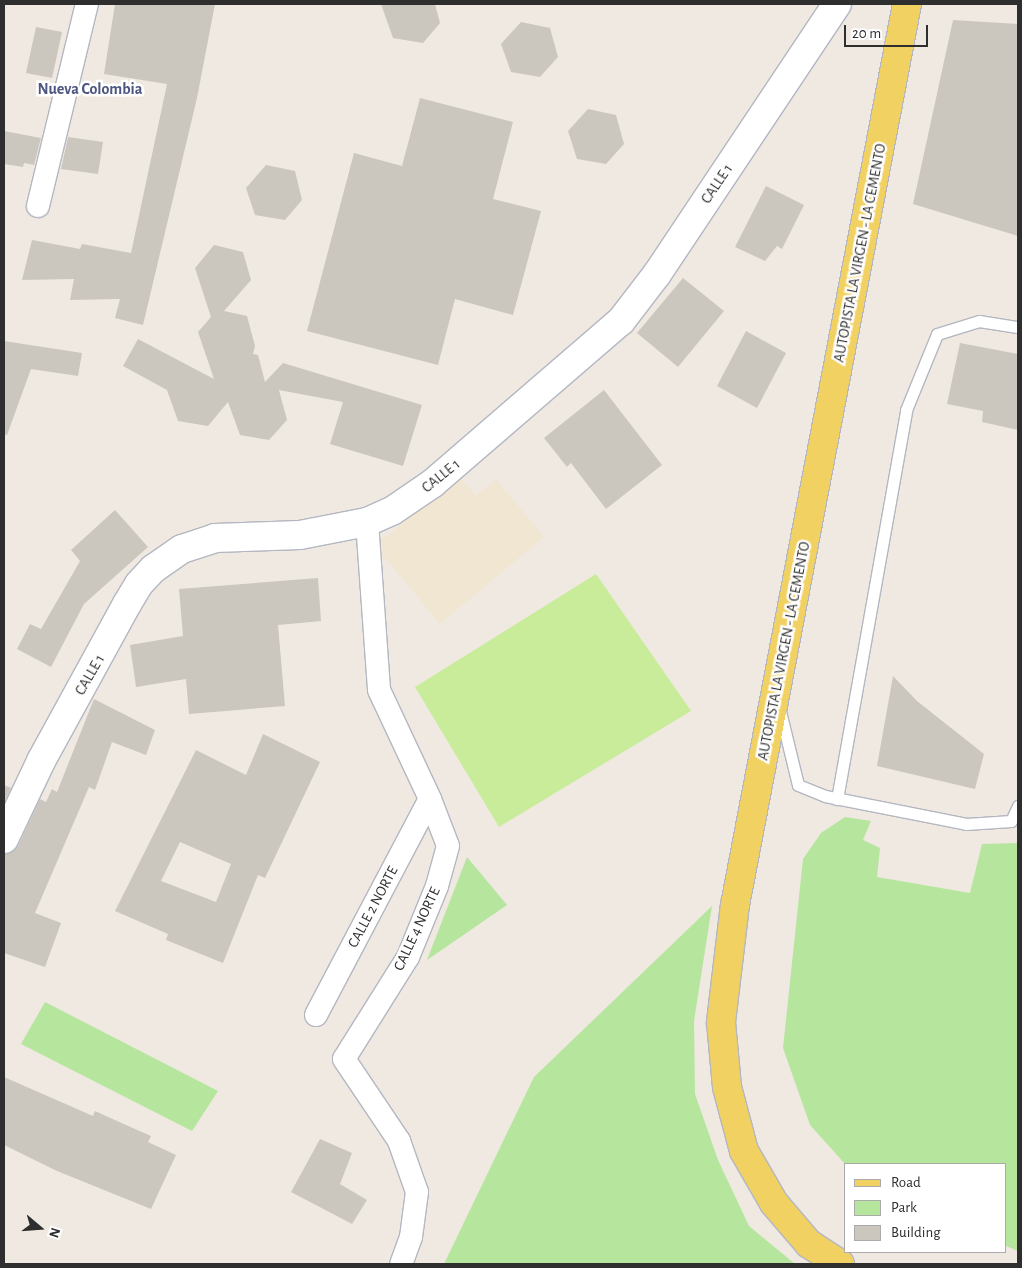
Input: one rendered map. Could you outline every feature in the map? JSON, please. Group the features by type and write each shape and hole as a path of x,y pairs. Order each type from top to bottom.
{"main road":[{"name":"AUTOPISTA LA VIRGEN - LA CEMENTO","path":"840,1264 809,1244 774,1203 744,1151 727,1087 721,1022 735,906 907,4"}],"street":[{"path":"38,206 87,4"},
{"name":"CALLE 1","path":"4,839 41,761 127,604 139,584 153,569 182,549 216,538 300,534 367,522 392,511 434,483 621,321 657,274 837,4"},
{"path":"367,522 379,690 430,799"},
{"name":"CALLE 4 NORTE","path":"401,1264 410,1237 417,1192 399,1140 344,1060 408,957 437,886 448,846 430,799"},
{"name":"CALLE 2 NORTE","path":"316,1015 430,799"}],"lane":[{"path":"837,799 906,410 937,334 979,321 1018,326"},
{"path":"776,690 798,785 837,799 966,824 1011,821 1018,806"}],"shaded area":[{"path":"459,476 476,496 496,479 544,537 440,624 372,542 386,537"}],"green space":[{"path":"596,574 691,711 499,827 415,687"},
{"path":"845,817 871,821 863,840 880,848 877,877 970,893 982,844 1018,843 1018,1251 1007,1246 1007,1163 844,1163 810,1125 783,1048 803,859 821,833"},
{"path":"467,857 507,905 427,960"},
{"path":"712,906 694,1021 695,1094 718,1160 749,1226 795,1264 444,1264 534,1077"},
{"path":"45,1002 218,1091 192,1131 21,1044"}],"building":[{"path":"115,4 215,4 197,98 143,325 115,318 120,299 70,300 74,279 22,280 32,240 80,249 82,244 131,253 167,84 104,74"},
{"path":"381,4 435,4 440,23 423,43 393,38"},
{"path":"953,20 1018,24 1018,236 913,204"},
{"path":"521,22 550,28 558,57 540,77 511,72 501,44"},
{"path":"36,27 62,32 52,78 26,73"},
{"path":"420,98 513,122 493,199 541,211 513,315 455,299 438,365 307,331 354,153 402,166"},
{"path":"588,109 616,115 624,144 606,164 577,159 568,131"},
{"path":"4,131 41,138 34,165 24,163 23,167 4,164"},
{"path":"68,137 103,142 98,174 61,169"},
{"path":"266,165 295,171 302,200 285,220 255,215 246,188"},
{"path":"766,186 804,205 782,249 777,246 765,261 735,247"},
{"path":"214,245 243,252 251,280 224,311 247,316 255,346 253,354 258,355 265,382 283,363 422,405 403,466 330,444 343,402 279,390 287,420 269,440 240,435 228,402 208,426 178,421 167,390 123,366 138,339 214,379 198,332 211,317 195,268"},
{"path":"683,278 724,311 678,367 637,333"},
{"path":"746,331 786,353 757,408 717,386"},
{"path":"4,341 82,353 78,376 31,369 7,435 4,434"},
{"path":"960,343 1018,354 1018,430 982,422 983,411 947,404"},
{"path":"604,390 662,465 606,509 571,463 567,467 544,438"},
{"path":"115,510 148,547 84,604 51,667 17,649 30,624 41,629 80,561 71,550"},
{"path":"318,578 321,621 278,625 285,706 189,714 186,679 136,687 130,645 183,636 179,589"},
{"path":"893,676 917,701 984,754 975,789 877,766"},
{"path":"94,699 155,730 146,755 112,742 95,790 89,787 35,913 61,923 45,967 4,953 4,854 18,846 40,799 46,802 52,789 57,792"},
{"path":"263,734 320,762 265,878 258,875 223,963 166,940 168,934 115,911 196,750 246,775","holes":["180,842 231,864 216,902 161,881"]},
{"path":"4,785 11,788 4,803"},
{"path":"4,1077 93,1116 95,1111 151,1136 148,1142 176,1155 151,1209 57,1171 4,1145"},
{"path":"320,1139 352,1153 340,1184 367,1200 352,1224 291,1192"}],"district":[{"name":"Nueva Colombia","path":"90,89"}]}
